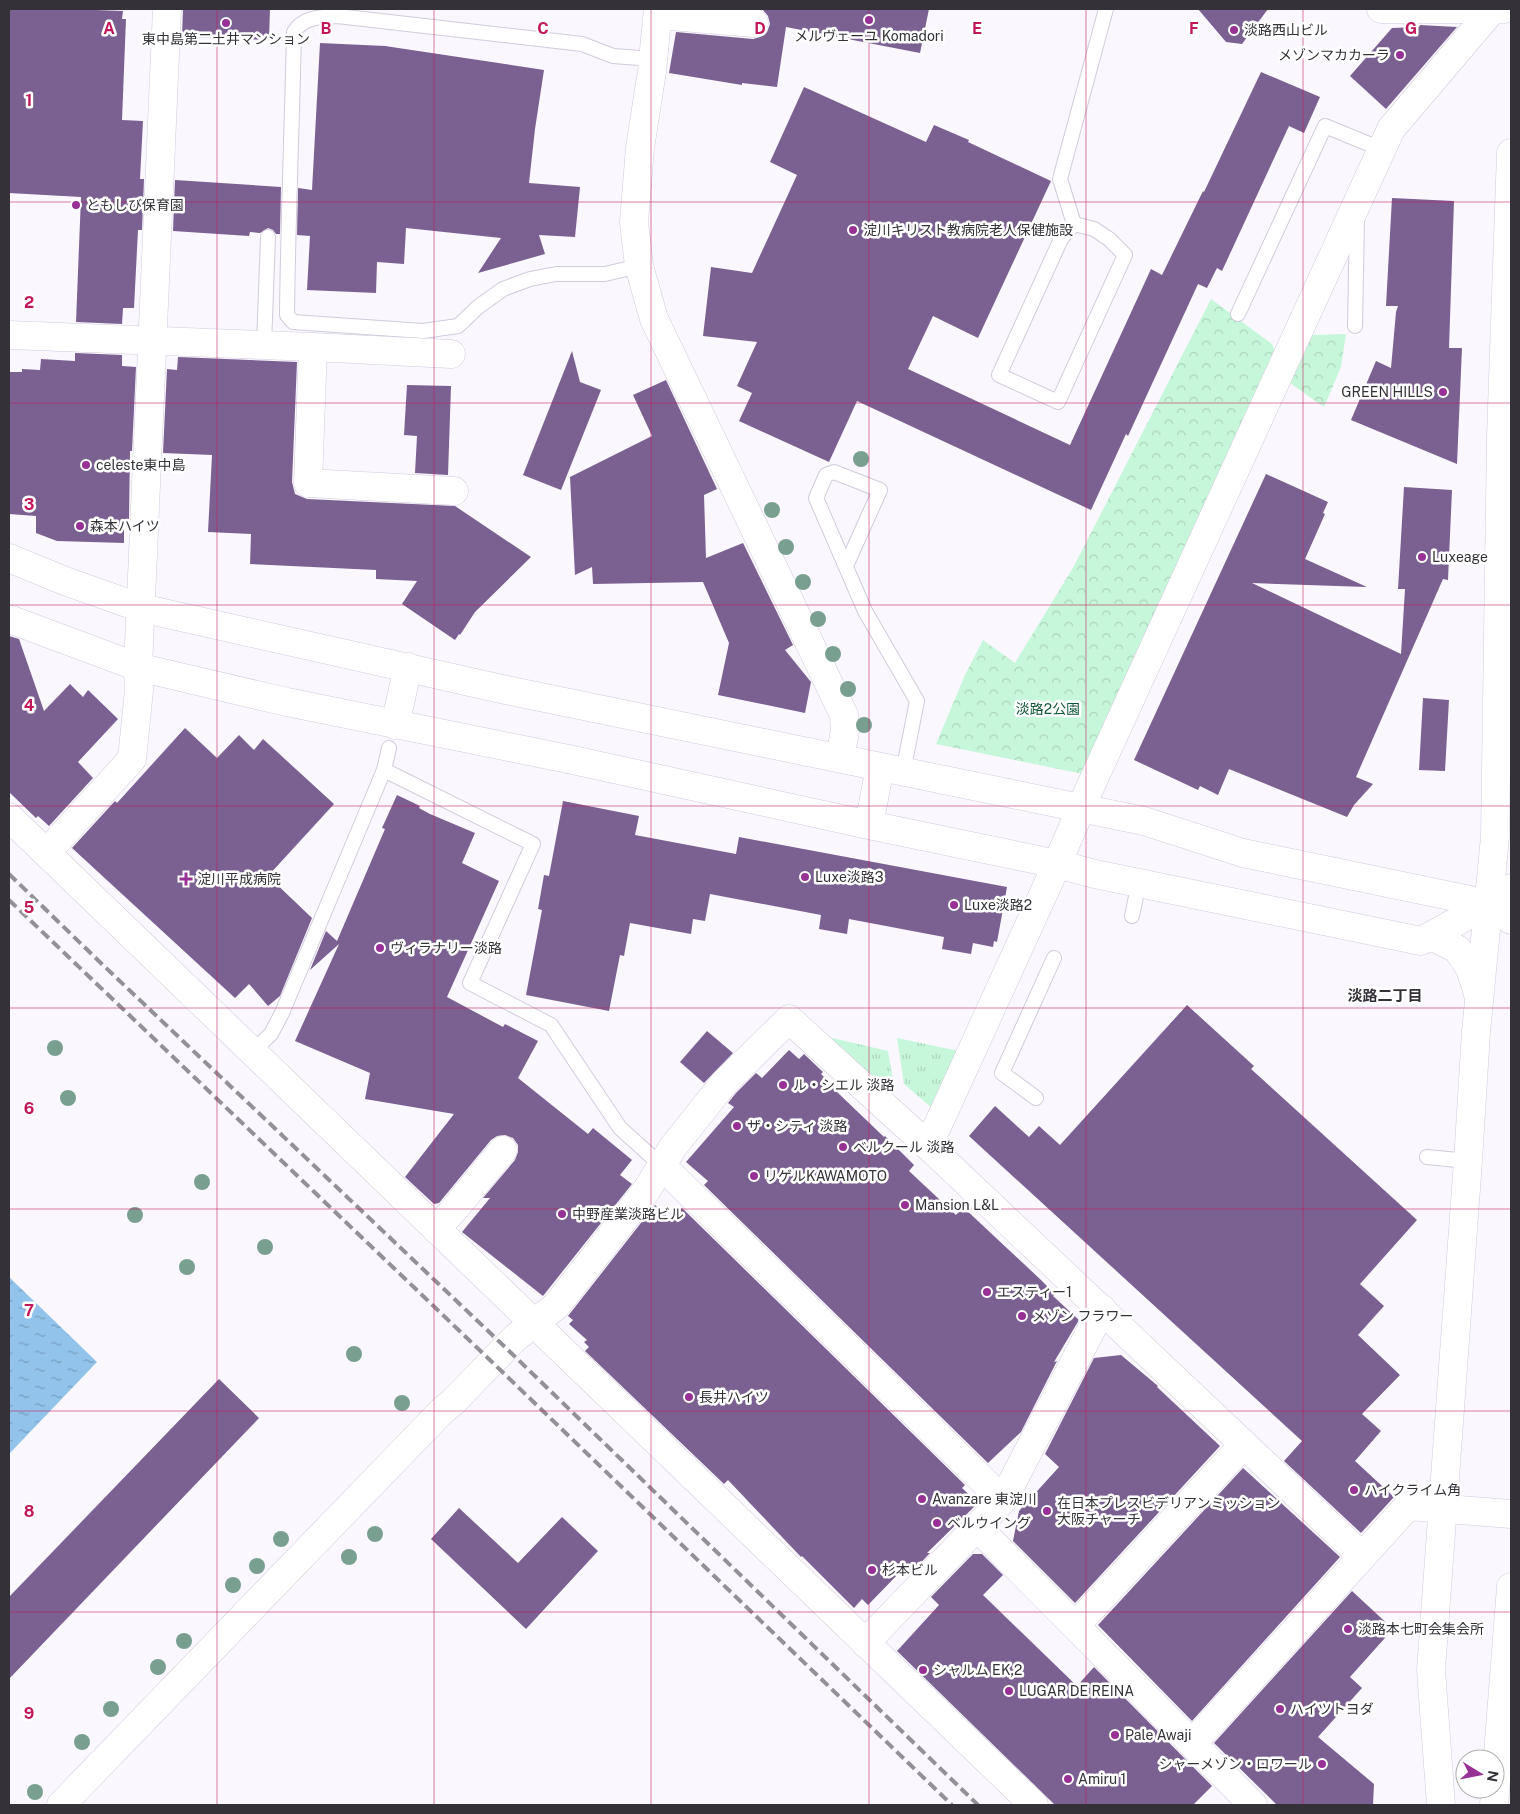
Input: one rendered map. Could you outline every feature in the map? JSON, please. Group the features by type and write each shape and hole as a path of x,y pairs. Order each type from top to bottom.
{"street":[{"path":"47,852 132,759 139,690 138,667 167,9"},
{"path":"1382,9 1499,9"},
{"path":"925,1143 937,1127 1391,129 1499,9"},
{"path":"754,23 658,12 640,148 634,222 639,266 654,320 844,715 845,731 840,758"},
{"path":"1441,1805 1431,1670 1444,1509 1478,996 1490,904 1495,837 1501,436 1511,153"},
{"path":"9,335 451,354"},
{"path":"313,347 308,483 454,491"},
{"path":"9,558 141,608 516,692 1144,821 1243,853 1490,904 1511,920"},
{"path":"9,619 138,667 287,702 392,737 573,760 1057,864 1095,874 1421,941 1490,904 1511,888"},
{"path":"392,737 408,667"},
{"path":"869,825 891,770"},
{"path":"9,817 1034,1805"},
{"path":"1431,936 1457,949 1470,968 1478,996"},
{"path":"61,1805 442,1411 515,1338 556,1306 646,1191 673,1147 724,1083 789,1019 925,1143 1362,1556"},
{"path":"436,1229 503,1150"},
{"path":"662,1166 1003,1500"},
{"path":"865,1643 1003,1500 1102,1309"},
{"path":"1076,1626 1244,1444"},
{"path":"1192,1744 1408,1506 1511,1514"},
{"path":"978,1528 1253,1805"},
{"path":"1503,1749 1511,1587"}],"lane":[{"path":"1074,224 1060,179 1106,9"},
{"path":"639,266 605,274 556,274 530,278 504,289 458,326 423,331 293,322 287,315 294,32 299,25 310,19 323,16 337,16 582,44 613,56 653,58"},
{"path":"1238,314 1325,126 1381,149"},
{"path":"1355,326 1358,200"},
{"path":"1074,224 1094,229 1109,239 1125,255 1058,402 999,375 1061,239 1074,224"},
{"path":"264,345 268,237"},
{"path":"846,566 880,490 834,472 826,475 816,498 865,611 917,701 891,770"},
{"path":"253,1051 271,1034 282,1013 384,770 392,737"},
{"path":"384,770 532,844 470,983 551,1025 620,1128 662,1166"},
{"path":"1132,916 1139,882"},
{"path":"1036,1098 1002,1073 1054,958"},
{"path":"1428,1157 1468,1161"}],"green space":[{"name":"淡路2公園","path":"1211,299 1272,344 1276,354 1083,774 936,744 965,675 983,640 1015,663 1074,566"},
{"path":"1346,334 1341,367 1324,407 1290,383 1313,335"},
{"path":"828,1037 888,1051 894,1086 889,1091"},
{"path":"897,1038 959,1051 933,1109 904,1084"}],"water":[{"path":"9,1277 97,1362 9,1454"}],"building":[{"name":"ともしび保育園","path":"9,9 123,11 122,19 126,19 122,120 143,121 140,179 144,179 142,230 138,230 134,308 123,308 122,324 76,322 81,197 9,193"},
{"name":"東中島第二土井マンション","path":"183,9 270,9 269,40 182,37"},
{"path":"759,9 929,9 920,53 786,27 777,87 742,83 742,85 669,73 676,32 753,39 767,32 770,24 768,16 763,10"},
{"name":"淡路西山ビル","path":"1198,9 1268,9 1242,44 1226,42"},
{"name":"メゾンマカカーラ","path":"1420,25 1457,27 1386,109 1350,76 1392,28 1419,27"},
{"path":"320,43 385,46 544,70 529,183 580,187 575,237 539,235 545,254 478,273 501,238 406,228 404,264 377,262 376,293 307,290 310,236 297,235 298,188 312,190"},
{"path":"1261,72 1320,97 1304,133 1289,126 1222,271 1217,268 1207,288 1198,284 1128,436 1126,434 1091,510 857,401 829,462 739,421 752,393 737,386 757,342 703,336 711,267 752,273 797,175 770,162 804,87 926,142 934,125 969,140 968,142 1051,181 978,338 933,316 908,369 1070,445 1151,269 1162,275"},
{"path":"175,180 281,187 280,234 276,234 268,228 260,233 250,232 249,236 173,231"},
{"path":"1392,198 1454,201 1449,348 1462,348 1457,464 1351,420 1376,361 1391,368 1398,306 1386,306"},
{"path":"572,351 580,382 601,390 561,490 523,475"},
{"path":"75,353 122,355 122,366 136,367 132,451 130,451 129,519 124,519 124,543 57,541 36,533 36,516 9,514 9,372 22,372 22,369 40,370 41,359 75,361"},
{"path":"178,357 297,362 292,482 295,494 307,499 455,506 531,557 475,612 455,640 402,604 417,581 376,579 376,570 250,564 251,534 208,532 212,455 163,453 167,369 177,370"},
{"path":"666,380 717,489 704,495 706,558 743,543 793,645 785,650 811,682 805,713 718,695 729,643 703,582 593,584 592,567 575,575 570,477 652,436 633,395"},
{"path":"407,385 451,386 448,475 415,473 417,436 404,435"},
{"path":"1266,474 1328,502 1323,513 1325,514 1305,559 1367,587 1252,583 1401,654 1405,589 1398,589 1404,487 1452,490 1448,580 1443,579 1356,777 1373,784 1354,805 1347,817 1229,769 1218,795 1200,786 1198,790 1134,760"},
{"path":"9,636 19,639 44,711 70,684 83,697 88,690 118,719 78,762 93,778 49,826 38,816 36,818 9,792"},
{"path":"1423,698 1449,700 1445,771 1419,770"},
{"name":"淀川平成病院","path":"185,728 217,758 239,735 254,750 263,739 334,804 268,876 312,918 280,996 268,1006 249,984 235,998 72,848 115,801 117,803"},
{"path":"397,795 420,806 419,808 430,814 475,833 462,863 499,881 447,997 503,1027 505,1024 538,1041 518,1078 588,1134 593,1128 632,1160 620,1175 632,1184 543,1296 462,1232 490,1198 483,1198 515,1160 518,1145 513,1138 505,1135 497,1136 491,1140 439,1203 434,1204 405,1177 454,1114 365,1099 370,1073 295,1041 339,944 310,970 326,931 337,941 385,829 382,828"},
{"path":"563,801 639,816 635,835 736,854 739,837 1007,887 997,942 994,941 993,947 973,943 971,954 942,949 944,937 849,919 847,934 819,929 821,915 710,894 705,921 693,919 691,934 630,923 624,956 620,955 609,1011 526,995 542,910 538,909 544,875 549,876"},
{"path":"1187,1005 1254,1066 1251,1069 1417,1220 1360,1284 1384,1306 1358,1335 1400,1375 1362,1414 1381,1431 1355,1461 1394,1497 1361,1533 1284,1461 1302,1441 969,1136 995,1106 1029,1137 1039,1126 1060,1145"},
{"path":"707,1031 733,1053 704,1083 680,1062"},
{"path":"789,1050 799,1059 804,1054 823,1072 821,1074 837,1092 914,1165 909,1171 956,1215 963,1207 1041,1280 1055,1294 1053,1296 1079,1320 1054,1362 1057,1361 1021,1432 988,1463 704,1185 708,1181 686,1162 734,1107 728,1103 736,1093 756,1073 762,1078"},
{"path":"655,1205 671,1220 682,1208 965,1485 962,1488 978,1503 927,1553 930,1553 909,1575 903,1569 868,1605 862,1599 854,1608 801,1557 728,1480 724,1484 585,1351 589,1347 584,1342 587,1340 569,1324 573,1320 568,1316"},
{"path":"1121,1355 1158,1386 1220,1446 1075,1603 1013,1541 1019,1511 1059,1467 1045,1454 1094,1358"},
{"path":"219,1379 259,1418 9,1679 9,1597"},
{"path":"1243,1468 1340,1557 1192,1721 1098,1625"},
{"path":"459,1508 518,1563 562,1517 598,1551 526,1629 431,1539"},
{"path":"973,1554 982,1554 1003,1575 983,1595 1077,1686 1094,1667 1212,1786 1193,1805 1055,1805 897,1651 939,1605 931,1597"},
{"path":"1352,1591 1393,1629 1350,1677 1362,1688 1318,1737 1374,1784 1373,1805 1277,1805 1214,1743"}],"railway":[{"path":"9,874 506,1348 978,1805"},
{"path":"9,900 952,1805"}],"place":[{"name":"メルヴェーユ Komadori","path":"869,20"},
{"name":"東中島第二土井マンション","path":"226,23"},
{"name":"淡路西山ビル","path":"1234,30"},
{"name":"メゾンマカカーラ","path":"1400,55"},
{"name":"ともしび保育園","path":"76,205"},
{"name":"淀川キリスト教病院老人保健施設","path":"853,230"},
{"name":"GREEN HILLS","path":"1443,392"},
{"name":"celeste東中島","path":"86,465"},
{"name":"森本ハイツ","path":"80,526"},
{"name":"Luxeage","path":"1422,557"},
{"name":"Luxe淡路3","path":"805,877"},
{"name":"淀川平成病院","path":"186,879"},
{"name":"Luxe淡路2","path":"954,905"},
{"name":"ヴィラナリー淡路","path":"380,948"},
{"name":"ル・シエル 淡路","path":"783,1085"},
{"name":"ザ・シティ 淡路","path":"737,1126"},
{"name":"ベルクール 淡路","path":"843,1147"},
{"name":"リゲルKAWAMOTO","path":"754,1176"},
{"name":"Mansion L&L","path":"905,1205"},
{"name":"中野産業淡路ビル","path":"562,1214"},
{"name":"エスティー1","path":"987,1292"},
{"name":"メゾン フラワー","path":"1022,1316"},
{"name":"長井ハイツ","path":"689,1397"},
{"name":"ハイクライム角","path":"1354,1490"},
{"name":"Avanzare 東淀川","path":"922,1499"},
{"name":"在日本プレスビデリアンミッション 大阪チャーチ","path":"1047,1511"},
{"name":"ベルウイング","path":"937,1523"},
{"name":"杉本ビル","path":"872,1570"},
{"name":"淡路本七町会集会所","path":"1348,1629"},
{"name":"シャルム EK,2","path":"923,1670"},
{"name":"LUGAR DE REINA","path":"1009,1691"},
{"name":"ハイツトヨダ","path":"1280,1709"},
{"name":"Pale Awaji","path":"1115,1735"},
{"name":"シャーメゾン・ロワール","path":"1322,1764"},
{"name":"Amiru 1","path":"1068,1779"}],"district":[{"name":"淡路二丁目","path":"1385,996"}]}
